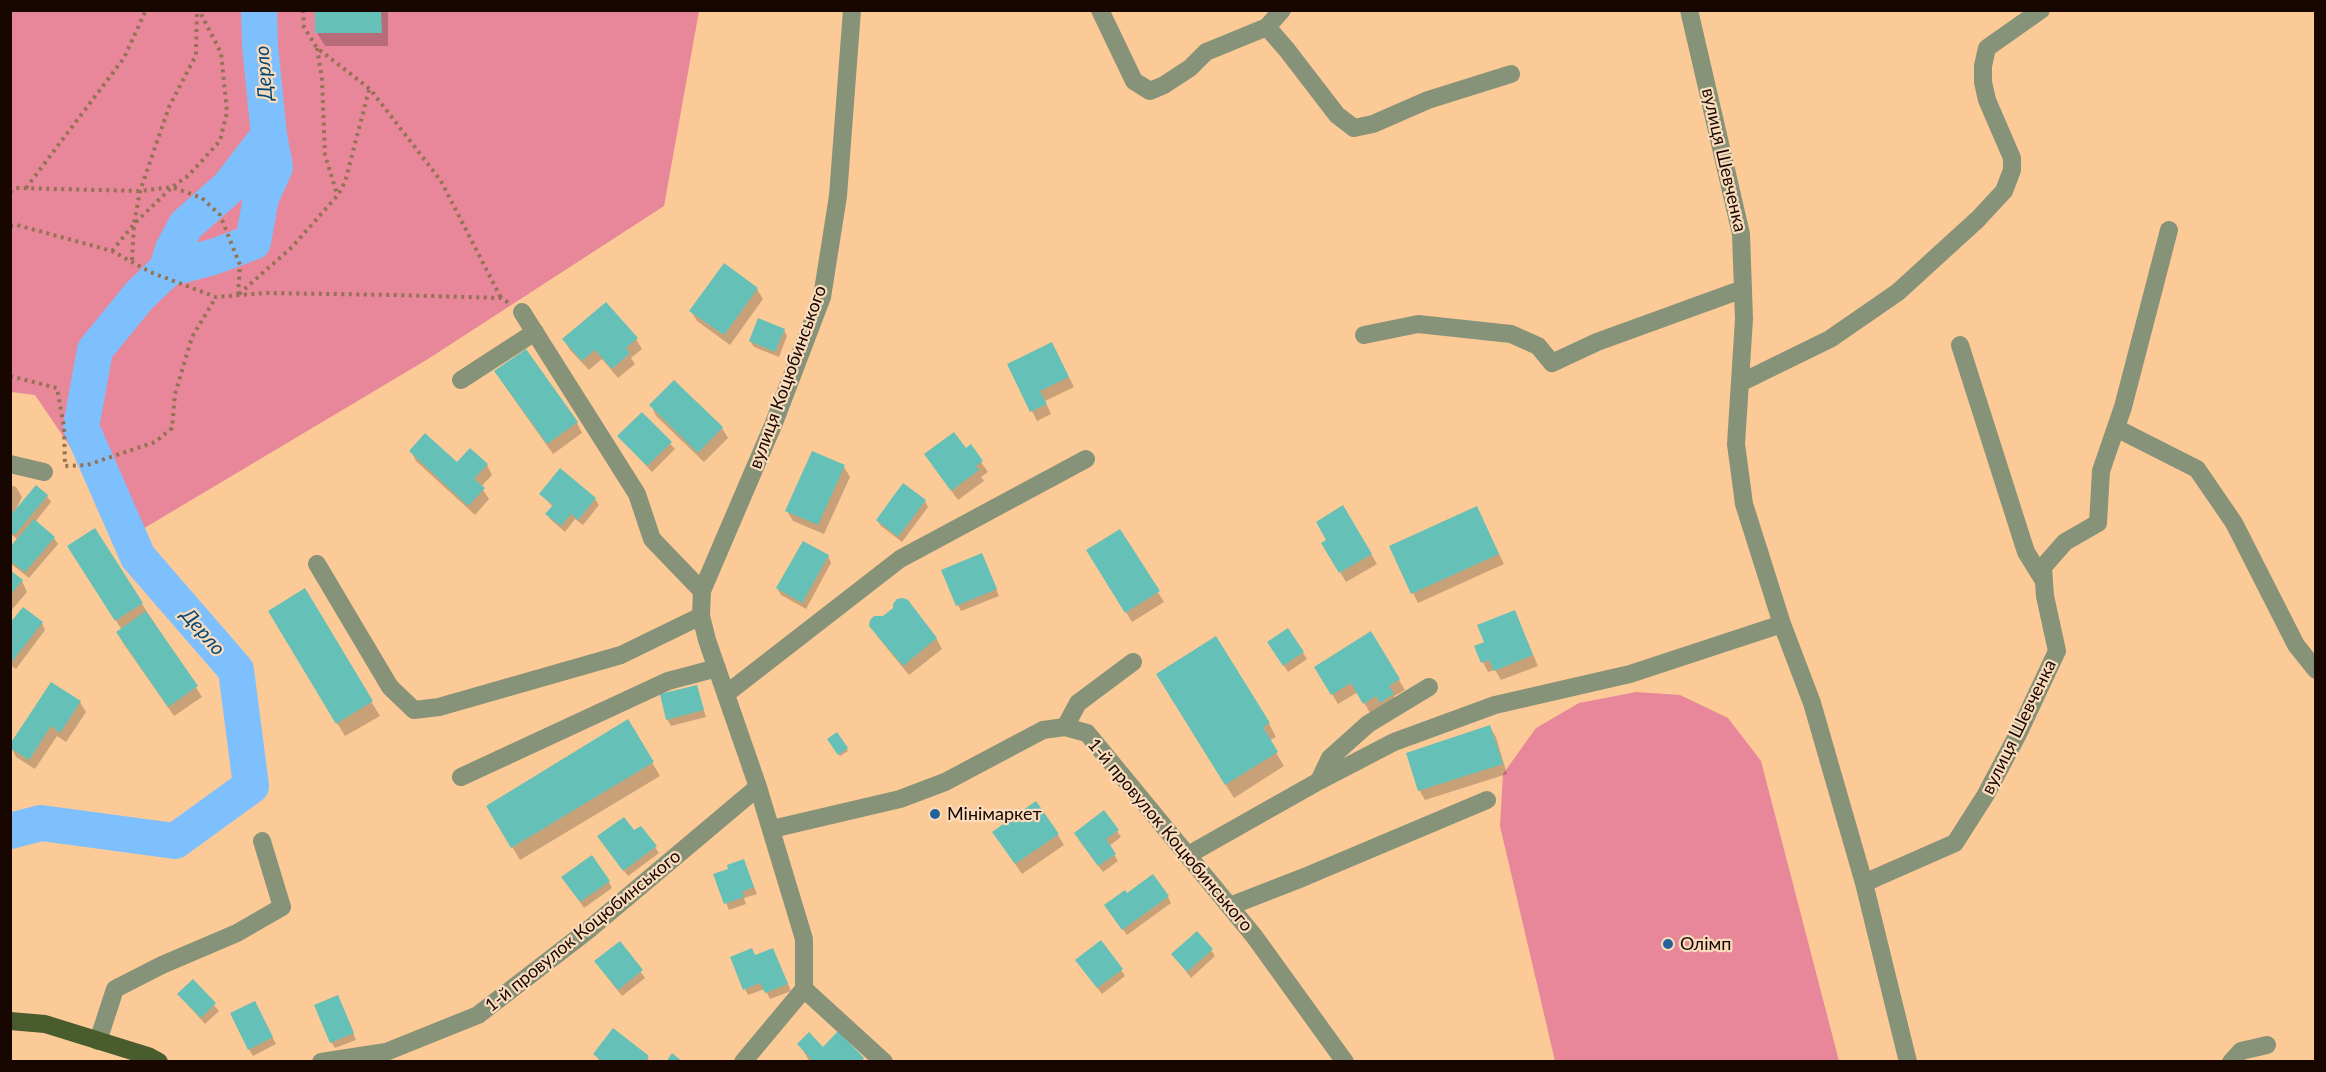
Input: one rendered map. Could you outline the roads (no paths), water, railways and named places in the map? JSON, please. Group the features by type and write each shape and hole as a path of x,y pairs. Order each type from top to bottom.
{"main road":[{"path":"10,1021 45,1024 148,1056 159,1062"}],"street":[{"name":"вулиця Коцюбинського","path":"804,989 804,939 772,829 707,640 701,616 702,591 774,423 822,297 838,196 852,10"},
{"path":"1100,10 1134,81 1150,91 1190,68 1206,52 1267,27 1282,10"},
{"name":"вулиця Шевченка","path":"1689,10 1741,234 1744,319 1736,444 1744,504 1782,624 1812,703 1864,883 1908,1062"},
{"path":"1740,383 1830,339 1898,292 1978,219 2004,191 2012,170 2012,158 1987,100 1983,82 1983,66 1987,48 2041,10"},
{"path":"1267,27 1337,115 1354,128 1373,124 1428,100 1511,74"},
{"name":"вулиця Шевченка","path":"1864,883 1955,843 1985,796 2018,734 2056,651 2045,596 2043,567 2065,542 2098,523 2101,471 2116,428 2169,230"},
{"path":"1364,335 1418,324 1511,334 1538,346 1552,363 1597,342 1743,289"},
{"path":"522,312 637,494 652,539 702,591"},
{"path":"461,380 535,332"},
{"path":"1960,345 2026,552 2044,581"},
{"path":"2116,428 2197,470 2234,523 2296,645 2316,670"},
{"path":"726,694 900,559 1086,459"},
{"path":"10,464 44,472"},
{"path":"317,564 390,687 414,710 439,708 621,655 701,616"},
{"path":"1188,855 1319,781 1394,742 1495,705 1630,674 1782,624"},
{"path":"772,829 900,799 945,782 1043,730 1065,727 1078,704 1133,662"},
{"path":"460,777 668,681 717,668"},
{"path":"1319,781 1330,758 1368,724 1429,687"},
{"name":"1-й провулок Коцюбинського","path":"1065,727 1087,733 1230,906 1345,1062"},
{"name":"1-й провулок Коцюбинського","path":"321,1062 386,1052 478,1015 588,931 758,787"},
{"path":"1230,906 1487,800"},
{"path":"98,1041 115,989 237,933 282,907 262,842"},
{"path":"743,1062 804,989 884,1062"},
{"path":"2231,1062 2241,1051 2267,1045"}],"waterway":[{"name":"Дерло","path":"10,831 41,823 175,841 251,786 236,670 138,557 81,427 95,350 139,296 167,269 213,257 253,242 261,198 275,167 269,135 260,46 259,10"},
{"name":"Дерло","path":"167,269 173,249 186,225 229,187 269,135"}],"place":[{"name":"Мінімаркет","path":"935,814"},
{"name":"Олімп","path":"1668,944"}]}
